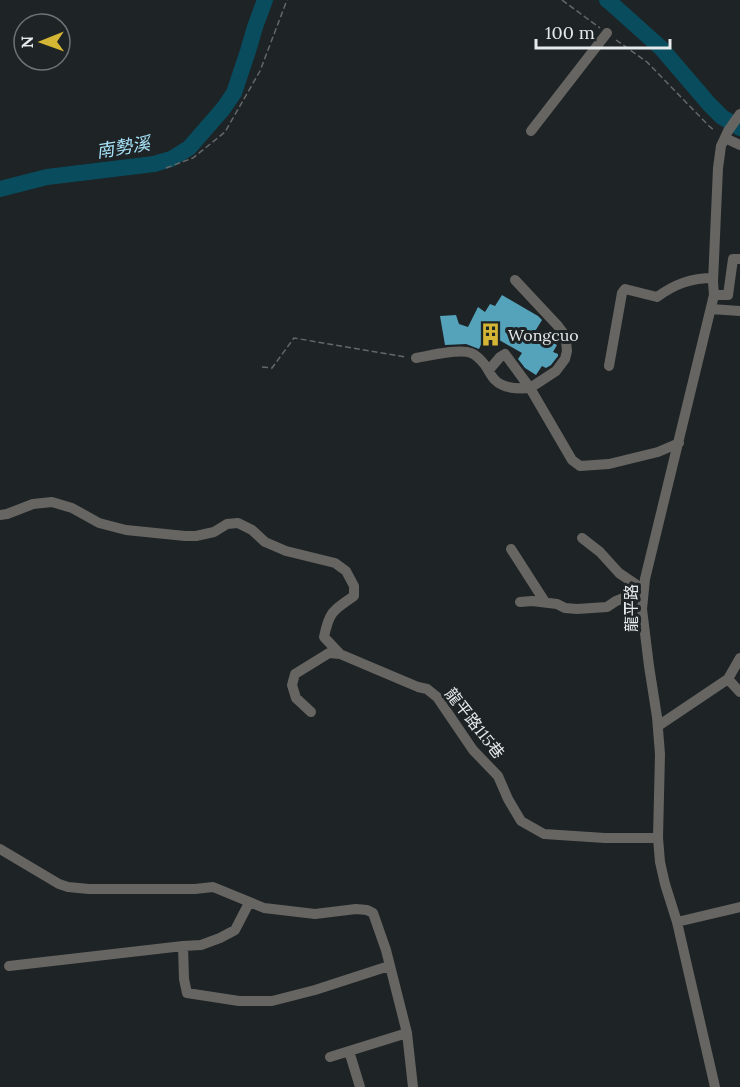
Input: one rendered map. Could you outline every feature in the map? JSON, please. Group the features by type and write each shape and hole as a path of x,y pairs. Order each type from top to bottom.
{"street":[{"path":"531,131 607,33"},
{"path":"740,114 727,134 740,145"},
{"name":"龍平路","path":"715,1087 677,922 664,884 660,862 658,838 660,754 642,609 645,579 714,295 718,168 721,146 727,134"},
{"path":"714,295 728,295 733,259 740,260"},
{"path":"609,366 622,293 625,289 657,297 671,286 699,278 713,278"},
{"path":"416,358 464,351 472,353 489,370 494,380 503,386 519,389 530,388 556,371 565,359 567,351 564,334 514,280"},
{"path":"711,309 740,311"},
{"path":"489,370 505,354 530,388 572,460 580,466 609,464 658,452 679,443"},
{"path":"0,514 7,514 33,504 52,502 72,508 99,523 126,530 196,537 214,532 227,524 238,523 252,530 265,542 286,551 335,563 346,571 354,586 354,596 336,609 327,620 324,637 340,654"},
{"path":"582,538 600,552 619,573 644,591"},
{"path":"511,549 545,602"},
{"path":"520,602 545,602 577,609 607,607 616,601 644,591"},
{"path":"311,712 296,698 292,685 296,674 328,653 340,654"},
{"name":"龍平路115巷","path":"340,654 427,689 437,697 473,750 498,776 521,821 544,834 605,838 658,838"},
{"path":"658,726 728,679 740,658"},
{"path":"728,679 740,692"},
{"path":"0,849 68,887 89,889 213,887 264,908 315,914 356,909 373,913 386,950 407,1033 413,1087"},
{"path":"9,966 201,945 235,930 249,903"},
{"path":"677,922 740,908"},
{"path":"183,946 184,979 188,993 239,1001 272,1001 389,966"},
{"path":"330,1057 407,1033"},
{"path":"349,1051 360,1087"}],"path":[{"path":"166,168 193,158 225,132 260,70 287,0"},
{"path":"562,0 647,62 709,126 727,134"},
{"path":"262,367 272,368 294,338 416,358"}],"building":[{"name":"Wongcuo","path":"502,295 538,316 542,320 534,333 557,345 553,352 558,356 551,365 546,368 542,366 536,375 525,368 518,359 522,353 494,337 489,344 483,340 479,349 466,344 445,345 440,316 456,315 459,324 468,327 478,307 485,312 490,304 495,306"}],"waterway":[{"name":"南勢溪","path":"0,189 47,177 154,164 171,159 189,148 234,93 265,0"},
{"name":"南勢溪","path":"607,0 661,48 722,117 740,128"}],"place":[{"name":"Wongcuo","path":"490,335"}]}
